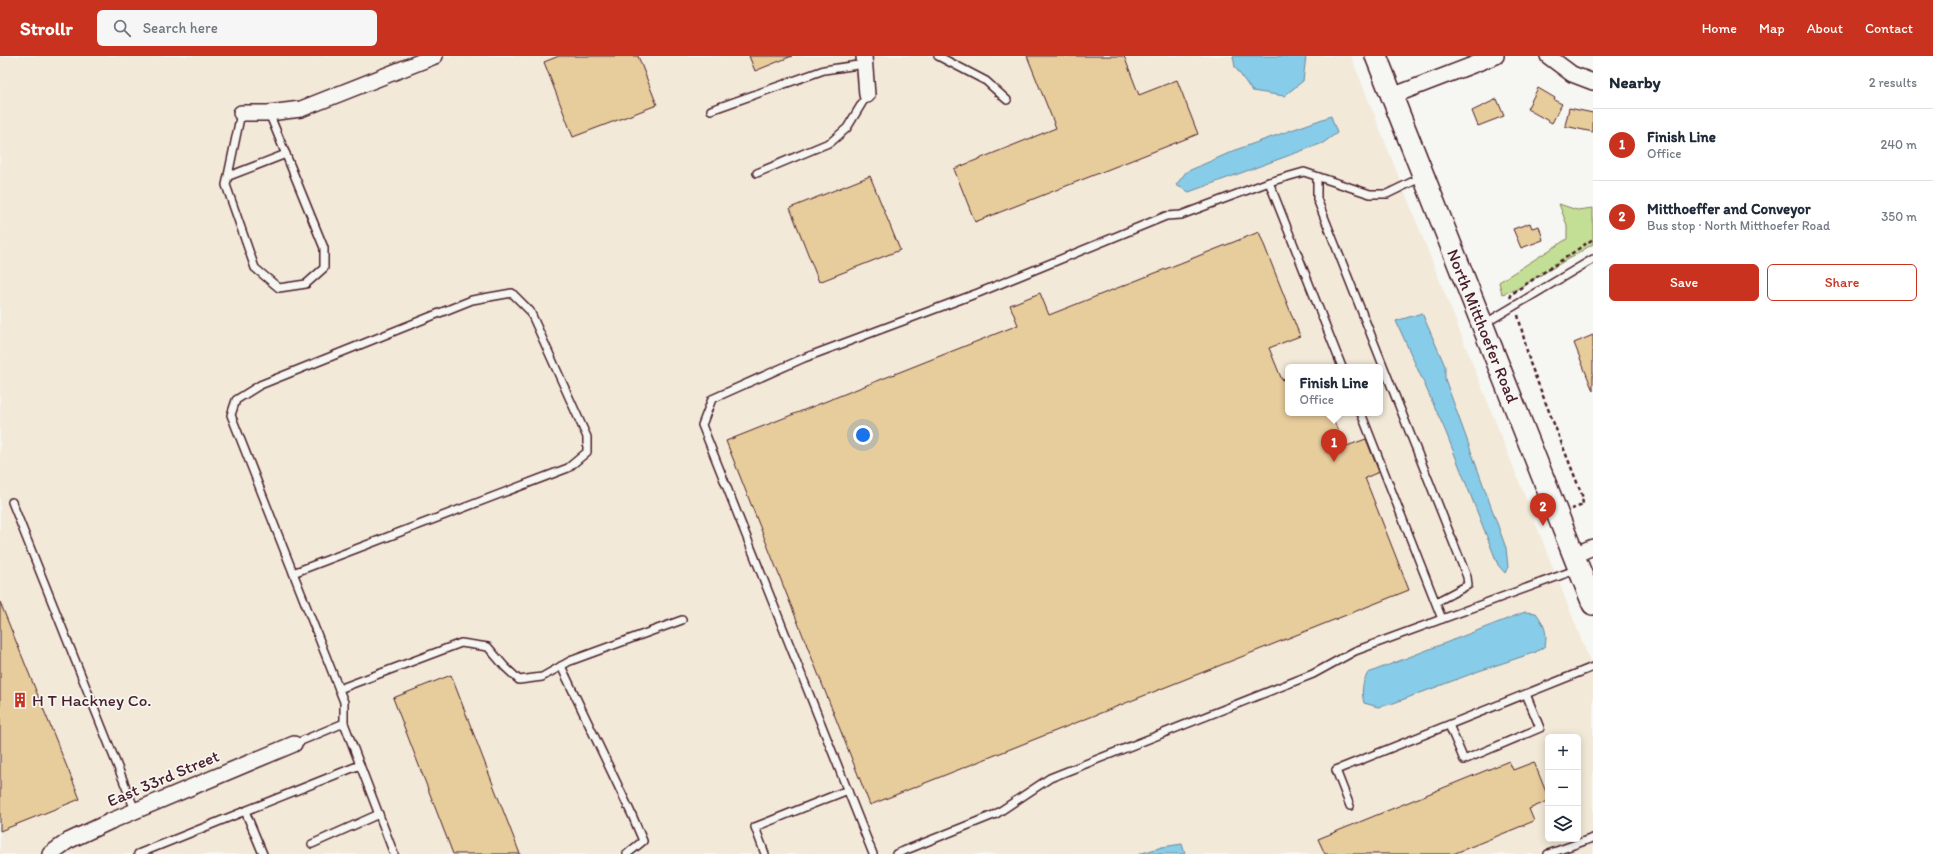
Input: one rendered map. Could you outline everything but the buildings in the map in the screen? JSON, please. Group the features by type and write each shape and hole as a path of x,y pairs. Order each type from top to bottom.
{"main road":[{"name":"North Mitthoefer Road","path":"1376,56 1593,604"}],"street":[{"path":"241,113 269,113 301,109 435,56"},
{"path":"1392,96 1496,56"},
{"path":"1548,56 1572,74 1593,82"},
{"path":"866,58 867,95"},
{"path":"1576,562 1593,547"},
{"name":"East 33rd Street","path":"50,854 68,842 135,810 294,744"}],"lane":[{"path":"938,56 986,81 1007,100"},
{"path":"711,110 824,70 866,58"},
{"path":"757,173 831,142 847,128 867,95"},
{"path":"241,113 226,185 255,268 279,288 306,284 324,268 324,248 269,113"},
{"path":"229,176 286,154"},
{"path":"873,854 702,425 712,399 804,358 978,293 1166,216 1181,215 1269,182 1304,172 1370,194 1387,194 1424,176"},
{"path":"1317,177 1317,199 1382,364"},
{"path":"1269,182 1341,364"},
{"path":"1483,325 1593,259"},
{"path":"293,573 568,468 587,452 587,437 530,311 512,293 472,300 260,385 236,400 231,415 293,573 339,690 344,702 344,723 394,854"},
{"path":"1383,365 1467,577 1468,585 1436,602"},
{"path":"1362,416 1442,619"},
{"path":"12,502 135,810"},
{"path":"896,854 996,814 1050,778 1313,674 1355,651 1442,619 1576,562"},
{"path":"339,690 461,643 488,647 505,667 519,680 542,677 570,661 682,620"},
{"path":"561,666 643,841 627,854"},
{"path":"1350,806 1336,770 1593,667"},
{"path":"1449,725 1464,760 1540,728 1526,694"},
{"path":"294,744 344,723"},
{"path":"138,854 360,766"},
{"path":"765,854 755,827 848,790"},
{"path":"245,811 263,854"},
{"path":"312,844 379,814"},
{"path":"1548,854 1593,838"}],"path":[{"path":"1510,295 1593,239"},
{"path":"1517,313 1530,363 1582,495 1584,505 1567,511"}],"shaded area":[{"path":"0,56 1351,56 1593,669 1593,854 0,854"}],"green space":[{"path":"1559,204 1577,210 1593,208 1593,244 1517,289 1502,294 1499,282 1567,239 1567,225"}],"water":[{"path":"1233,56 1306,56 1303,81 1284,96 1252,91 1235,67"},
{"path":"1331,116 1337,133 1323,143 1189,192 1176,185 1186,172 1238,149"},
{"path":"1422,313 1445,366 1445,379 1506,548 1508,567 1505,573 1498,565 1445,430 1396,321"},
{"path":"1525,612 1536,613 1545,629 1545,646 1536,652 1479,671 1391,704 1378,707 1364,703 1363,687 1364,680 1368,673"},
{"path":"1182,844 1185,854 1139,854 1162,847"}],"place":[{"name":"Finish Line","path":"1334,462"},
{"name":"Mitthoeffer and Conveyor","path":"1543,526"},
{"name":"H T Hackney Co.","path":"20,700"}]}
